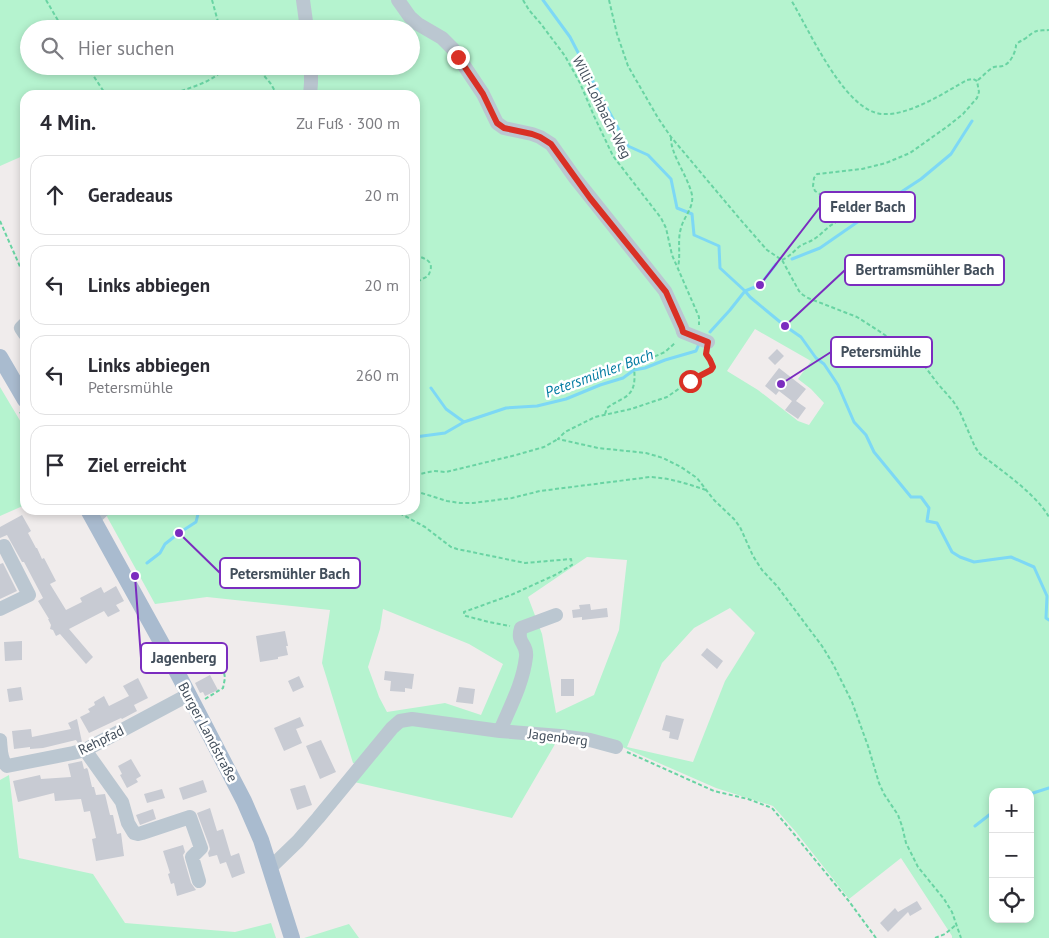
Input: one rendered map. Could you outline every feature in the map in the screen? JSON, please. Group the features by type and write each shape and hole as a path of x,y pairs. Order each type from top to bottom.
{"main road":[{"path":"0,357 20,391"},
{"name":"Burger Landstraße","path":"96,515 166,650 194,698 244,801 261,840 292,938"}],"street":[{"path":"303,0 306,20"},
{"path":"398,0 414,20"},
{"path":"420,25 442,38 453,49 483,94 497,123 504,128 540,137 551,144 590,198 666,292 682,328 688,334 708,342"},
{"path":"310,90 311,75"},
{"path":"0,609 29,595 4,546"},
{"path":"500,731 524,668 526,650 519,639 521,628 556,616"},
{"name":"Rehpfad","path":"0,740 3,769 85,750 194,698"},
{"name":"Jagenberg","path":"270,868 298,841 392,728 400,721 412,719 500,731 560,736 590,740 616,747"},
{"path":"85,750 122,802 128,823 134,833 142,833 190,817 201,848 192,857 199,881"}],"path":[{"path":"46,0 58,20"},
{"path":"212,0 218,20"},
{"name":"Willi-Lohbach-Weg","path":"523,0 565,56 580,82 613,156 661,218 668,236 672,255 699,317 699,325 688,334"},
{"path":"609,0 617,34 628,66 658,118 671,137 739,218 767,250 782,260 799,291 803,295 857,317 914,355 953,401 980,454 1020,486 1043,507 1049,517"},
{"path":"791,0 820,53 837,78 854,100 875,113 899,112 916,107 967,80 973,79 977,81"},
{"path":"977,81 995,66 1005,66 1016,52 1016,44 1020,41 1033,32 1049,30"},
{"path":"93,75 103,90"},
{"path":"183,90 218,75"},
{"path":"264,75 274,90"},
{"path":"782,260 815,238 833,223 841,220 854,205 854,199 850,196 820,194 815,191 813,186 814,178 817,174 862,169 886,163 910,153 963,114 977,98 979,92 977,81"},
{"path":"671,137 670,142 673,151 686,176 693,201 680,230 680,259 678,267"},
{"path":"0,221 20,267"},
{"path":"420,257 429,261 431,269 428,276 420,280"},
{"path":"605,414 607,408 626,397 633,390 635,365 668,349 688,334"},
{"path":"420,473 434,471 446,472 544,447 580,424 605,414 631,409 667,397 690,381 711,370 713,367 706,354 708,342"},
{"path":"558,439 598,448 663,458 697,478 714,500 734,519 762,570 777,586 822,646 833,664 852,702 879,783 898,815 906,844 918,867 952,912 961,938"},
{"path":"420,493 447,501 472,503 512,498 540,491 637,478 662,478 706,490"},
{"path":"403,515 425,527 457,550 525,563 571,559 572,565 555,575 511,595 464,612 466,616 521,628"},
{"path":"194,698 222,690 225,678 222,660"},
{"path":"616,747 714,791 748,799 772,808 848,900 876,938"},
{"path":"935,938 946,934 957,924"}],"green space":[{"path":"0,0 1049,0 1049,938 952,938 901,858 849,899 773,806 716,788 620,746 411,716 357,764 353,763 322,663 330,610 207,597 155,604 106,515 420,515 420,90 20,90 20,157 0,166","holes":["755,329 811,361 798,379 824,403 809,425 798,421 758,390 727,371","587,557 627,560 619,630 594,695 556,713 542,634 528,597","730,608 755,633 725,681 693,762 627,747 662,663 694,628","383,609 469,644 503,664 481,715 445,703 387,712 379,697 368,667 380,629"]},
{"path":"0,387 20,421 20,507 0,516"},
{"path":"400,721 558,739 512,818 354,782"},
{"path":"9,775 19,858 93,874 125,923 235,932 271,923 276,938 0,938 0,780"},
{"path":"349,924 359,938 304,938"}],"building":[{"path":"777,349 784,356 775,365 768,358"},
{"path":"779,368 806,389 796,401 806,408 798,419 785,410 792,401 779,391 776,395 765,386"},
{"path":"22,515 31,531 28,533 56,581 50,584 66,610 82,602 80,598 101,587 104,593 116,586 124,601 116,605 120,611 108,617 104,611 69,629 93,657 86,664 60,634 56,636 53,630 50,629 49,619 38,601 43,598 24,562 22,562 7,535 0,538 0,527"},
{"path":"3,563 17,591 0,599 0,564"},
{"path":"590,604 591,610 607,608 608,617 582,620 582,617 573,618 572,610 580,609 579,605"},
{"path":"285,631 288,655 260,662 256,636"},
{"path":"22,641 22,660 5,661 4,642"},
{"path":"707,648 723,661 717,669 701,655"},
{"path":"385,671 414,674 412,689 405,688 405,692 390,691 391,681 384,680"},
{"path":"210,675 218,690 205,696 203,692 200,693 195,683"},
{"path":"299,676 304,687 293,692 288,681"},
{"path":"138,678 148,698 134,705 137,711 89,733 80,717 90,712 88,709 95,705 94,702 104,696 109,706 129,696 123,686"},
{"path":"561,679 574,679 574,696 561,696"},
{"path":"21,687 23,700 9,702 7,689"},
{"path":"459,687 475,689 473,704 456,702"},
{"path":"666,715 684,719 678,740 669,738 670,732 662,730"},
{"path":"300,717 304,726 296,729 302,743 284,751 274,728"},
{"path":"77,719 82,742 78,743 76,740 43,748 14,749 12,731 31,729 32,737 71,729 68,723"},
{"path":"321,740 336,772 320,779 306,746"},
{"path":"131,759 141,776 136,779 138,782 127,788 120,775 122,774 118,766"},
{"path":"82,761 84,769 87,768 88,770 96,795 105,794 110,815 113,815 117,834 121,833 124,856 96,861 92,839 96,838 90,811 84,812 81,799 55,801 54,793 18,802 13,781 40,775 41,779 71,777 68,764"},
{"path":"203,780 207,792 183,800 179,788"},
{"path":"305,785 312,805 297,810 290,789"},
{"path":"162,789 165,798 147,803 144,794"},
{"path":"210,808 217,831 223,829 231,856 239,853 245,873 232,878 226,862 220,864 217,855 209,857 209,845 197,813"},
{"path":"153,809 156,819 140,825 136,815"},
{"path":"183,845 184,859 191,883 196,890 177,896 174,883 171,884 168,874 170,873 163,851"},
{"path":"917,901 922,909 910,916 908,912 888,932 880,923 895,908 898,912"}],"waterway":[{"path":"543,0 570,37 628,146 648,155 671,179 677,208 692,214 694,235 719,246 720,268 750,297 801,337 816,358 824,364 838,385 854,422 866,435 874,452 911,497 921,497 929,508 927,521 937,523 952,552 974,562 1011,557 1034,567 1047,596 1046,618 1049,620"},
{"path":"792,259 820,248 921,179 951,154 972,121"},
{"name":"Petersmühler Bach","path":"710,332 745,291 760,285 776,264"},
{"name":"Petersmühler Bach","path":"420,436 445,433 464,422 506,408 537,406 566,399 623,378 634,370 696,351 699,344"},
{"path":"431,388 446,409 464,422"},
{"name":"Petersmühler Bach","path":"147,563 160,553 165,544 196,522 198,515"},
{"path":"1034,793 1049,788"},
{"path":"975,826 989,815"}],"place":[{"name":"Felder Bach","path":"760,285"},
{"name":"Bertramsmühler Bach","path":"785,326"},
{"name":"Petersmühle","path":"781,384"},
{"name":"Petersmühler Bach","path":"179,533"},
{"name":"Jagenberg","path":"135,576"}],"route":[{"path":"458,57 483,94 497,123 512,131 540,137 551,144 590,198 666,292 683,332 708,342 705,351 713,367 711,370 690,381"}]}
